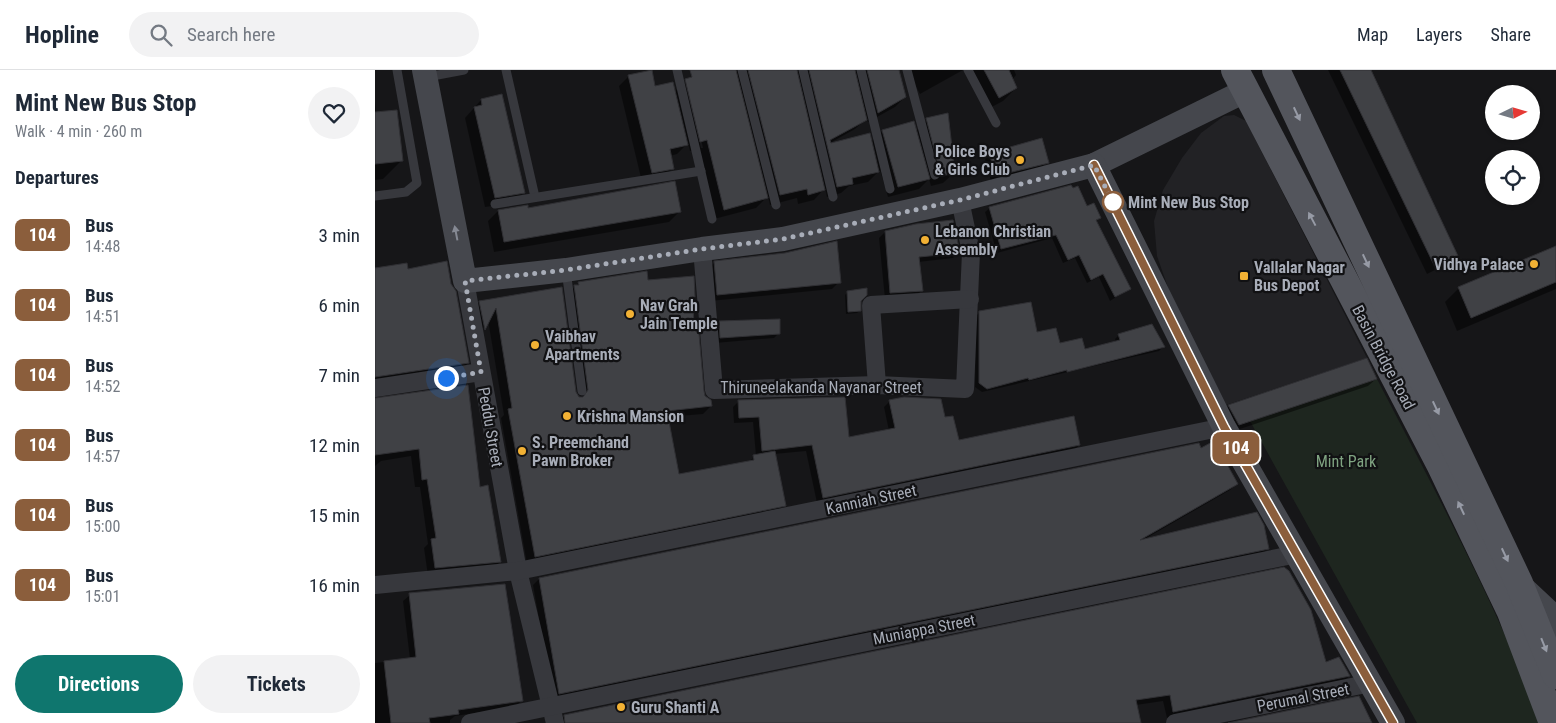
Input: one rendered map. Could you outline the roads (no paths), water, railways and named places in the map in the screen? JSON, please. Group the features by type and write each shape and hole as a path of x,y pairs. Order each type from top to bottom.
{"main road":[{"name":"Basin Bridge Road","path":"1276,70 1519,583 1551,614 1556,625"},
{"name":"Peddu Street","path":"425,74 465,281"},
{"name":"Basin Bridge Road","path":"1240,81 1440,464 1511,612 1525,648 1547,680"},
{"path":"465,281 566,270 702,249 783,239 960,200 1094,165 1240,81"},
{"path":"1094,165 1224,427 1393,723"},
{"path":"1519,583 1547,680 1553,723"}],"street":[{"name":"Thiruneelakanda Nayanar Street","path":"702,249 714,390 877,385 965,390 971,252 960,200"},
{"name":"Peddu Street","path":"465,281 518,571 555,723"},
{"path":"877,385 871,305 970,299"},
{"path":"375,388 481,372"},
{"name":"Kanniah Street","path":"375,585 518,571 1224,427"},
{"name":"Muniappa Street","path":"470,723 1297,554"},
{"name":"Perumal Street","path":"1175,723 1371,683"}],"lane":[{"path":"375,196 406,192 417,183 397,70"},
{"path":"425,74 464,70"},
{"path":"506,70 535,197"},
{"path":"677,70 712,219"},
{"path":"742,70 776,205"},
{"path":"803,70 833,197"},
{"path":"861,70 890,189"},
{"path":"907,70 935,175"},
{"path":"969,70 996,123"},
{"path":"495,204 701,171"},
{"path":"566,270 582,391"}],"place":[{"name":"Police Boys & Girls Club","path":"1020,160"},
{"name":"Mint New Bus Stop","path":"1113,202"},
{"name":"Lebanon Christian Assembly","path":"925,240"},
{"name":"Vidhya Palace","path":"1534,264"},
{"name":"Vallalar Nagar Bus Depot","path":"1244,276"},
{"name":"Nav Grah Jain Temple","path":"630,314"},
{"name":"Vaibhav Apartments","path":"535,345"},
{"name":"Krishna Mansion","path":"567,416"},
{"name":"S. Preemchand Pawn Broker","path":"522,451"},
{"name":"Guru Shanti A","path":"621,707"}],"park label":[{"name":"Mint Park","path":"1346,461"}]}
